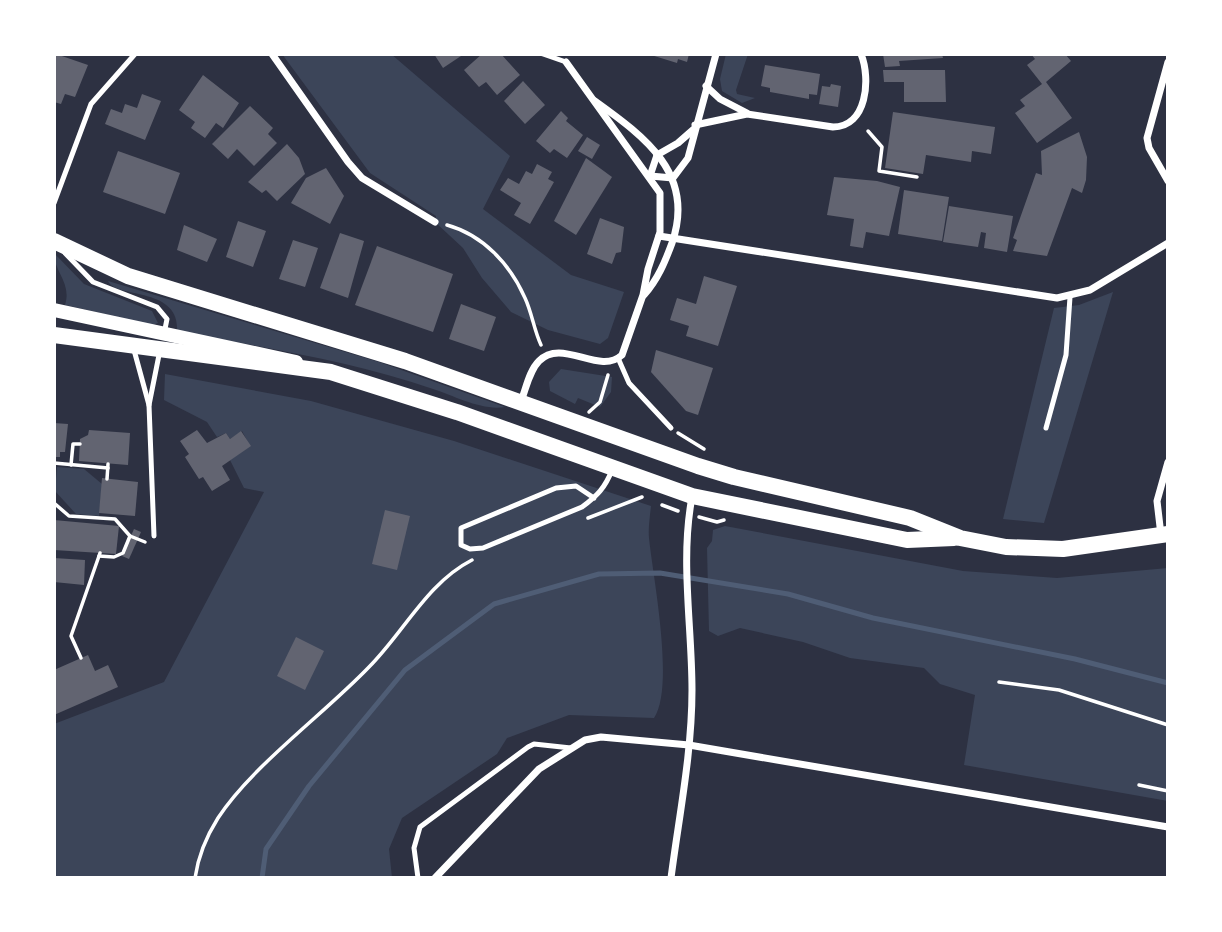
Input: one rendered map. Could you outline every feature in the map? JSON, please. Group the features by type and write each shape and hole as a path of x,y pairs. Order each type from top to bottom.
{"main road":[{"path":"55,241 128,276 405,360 698,466 910,518 960,538"},
{"path":"54,310 162,341 331,372 511,431 692,496 723,503 907,540 960,538 1043,550 1084,548 1165,535"},
{"path":"54,335 130,344 162,341"},
{"path":"511,431 521,401"},
{"path":"692,496 698,466"}],"street":[{"path":"272,54 362,178 435,222"},
{"path":"673,178 688,159 716,54"},
{"path":"706,86 720,99 747,114 833,127 847,126 856,118 862,101 866,73 861,54"},
{"path":"521,401 536,365 547,355 561,353 605,361 618,358 627,347 659,236 661,202 658,188 616,135 566,62"},
{"path":"1168,62 1147,140 1168,181"},
{"path":"592,98 636,132 673,178 678,208 673,239 658,277 643,295"},
{"path":"650,176 657,155 674,146 695,127 747,114"},
{"path":"650,176 673,178"},
{"path":"659,236 1050,297 1070,297 1090,290 1168,243"},
{"path":"1165,535 1157,500 1168,462"},
{"path":"671,878 689,745 692,692 686,544 692,496"},
{"path":"435,878 539,769 585,740 601,737 689,745 1168,827"}],"lane":[{"path":"54,203 92,104 135,54"},
{"path":"543,54 566,62"},
{"path":"55,241 93,282 162,310 167,319 149,405"},
{"path":"1046,428 1066,355 1070,297"},
{"path":"130,344 137,358 149,405 154,536"},
{"path":"618,358 629,383 671,428"},
{"path":"594,498 576,486 556,488 461,528 461,545 470,549 483,548 562,517 594,498 602,492 612,467"},
{"path":"418,878 414,848 420,827 528,747 534,744 571,748"}],"path":[{"path":"869,131 882,147 879,171 917,177"},
{"path":"435,222 458,228 484,243 500,258 525,298 547,355"},
{"path":"583,424 590,409 600,402 608,375"},
{"path":"671,428 725,464 725,474"},
{"path":"71,465 73,444 80,444"},
{"path":"54,463 108,466 107,479"},
{"path":"581,520 640,497 649,499"},
{"path":"657,502 689,514 724,521 723,503"},
{"path":"54,503 69,516 115,519 131,536 152,545"},
{"path":"81,658 71,636 99,554 114,557 123,553 131,536"},
{"path":"195,878 206,839 219,816 258,773 371,665 452,570 481,556"},
{"path":"999,682 1059,690 1168,725"},
{"path":"1139,785 1168,791"}],"shaded area":[{"path":"282,54 391,54 510,156 483,209 571,275 624,292 608,338 600,344 548,330 511,312 482,278 463,248 435,222 436,216 370,173"},
{"path":"726,54 748,54 736,90 737,94 755,98 742,103 722,91 720,79"},
{"path":"54,253 84,284 152,311 158,323 153,325 65,305 65,284"},
{"path":"108,281 379,362 505,407 478,405 401,379 338,362 177,331 175,317 168,307 158,300 122,290"},
{"path":"1113,292 1044,523 1003,519 1054,308 1079,305"},
{"path":"561,369 612,377 611,392 600,407 578,398 575,404 550,391 549,382"},
{"path":"165,374 311,401 454,441 651,506 649,538 663,658 660,703 654,718 569,715 507,738 497,754 402,818 389,849 392,878 54,878 54,724 164,682 264,492 244,488 230,460 250,446 242,431 230,439 226,433 217,437 207,422 164,400"},
{"path":"57,467 84,469 102,484 99,516 76,514 55,491"},
{"path":"725,526 963,571 1057,578 1168,568 1168,801 964,765 975,695 940,684 924,668 850,658 803,642 740,628 718,636 709,631 707,548 712,541 713,530"}],"building":[{"path":"56,54 88,65 75,97 65,94 61,104 54,102"},
{"path":"434,54 464,54 443,68"},
{"path":"482,54 501,54 520,75 497,95 486,82 479,87 464,70"},
{"path":"689,54 687,62 678,59 677,63 651,55"},
{"path":"883,54 942,54 943,58 899,61 900,66 885,67"},
{"path":"1031,54 1065,54 1071,61 1046,82 1072,118 1037,143 1015,113 1025,106 1020,100 1042,84 1027,65 1035,59"},
{"path":"765,65 820,74 817,95 809,94 809,99 770,92 770,88 761,86"},
{"path":"883,70 945,70 946,102 904,102 904,82 884,82"},
{"path":"203,75 239,103 223,128 216,123 205,138 191,128 195,122 179,110"},
{"path":"523,81 545,105 525,124 504,101"},
{"path":"831,84 841,86 838,107 819,104 822,86 830,87"},
{"path":"142,94 161,101 145,140 105,124 111,109 122,113 125,104 137,108"},
{"path":"250,106 273,128 268,134 277,143 254,166 237,149 228,159 212,144"},
{"path":"561,111 568,118 566,121 583,135 567,158 554,149 550,153 536,141"},
{"path":"893,112 995,127 991,154 972,151 971,162 926,155 923,174 885,168"},
{"path":"1079,132 1087,157 1086,180 1082,193 1072,188 1047,256 1013,251 1017,240 1013,238 1036,173 1042,175 1041,151"},
{"path":"587,137 600,145 592,159 578,151"},
{"path":"287,144 299,158 305,174 277,201 266,190 262,193 248,182"},
{"path":"118,151 180,173 165,214 103,192"},
{"path":"586,158 612,177 576,235 554,221"},
{"path":"537,164 552,172 548,179 554,182 530,224 514,215 521,203 500,190 508,178 519,184 526,171 532,174"},
{"path":"326,168 344,196 330,224 291,203 306,178"},
{"path":"834,177 877,181 900,187 889,236 866,232 863,248 850,246 854,219 827,215"},
{"path":"904,190 949,197 942,241 898,234"},
{"path":"949,206 1013,216 1007,252 984,248 986,233 981,232 978,247 943,242"},
{"path":"600,218 624,227 621,252 616,253 612,264 587,254"},
{"path":"238,221 266,231 253,267 226,257"},
{"path":"184,225 217,239 207,262 177,250"},
{"path":"340,233 364,241 348,298 320,288"},
{"path":"293,240 318,248 305,287 279,279"},
{"path":"377,246 453,274 433,332 355,305"},
{"path":"704,276 737,286 718,346 686,336 689,326 670,320 677,298 696,304"},
{"path":"461,304 496,317 484,351 449,339"},
{"path":"656,350 713,368 698,415 686,411 651,372"},
{"path":"54,423 68,424 65,452 60,452 60,457 54,457"},
{"path":"89,430 130,433 128,465 79,461 80,439 88,435"},
{"path":"197,430 207,443 226,433 230,439 241,431 251,446 222,466 230,480 212,491 203,477 199,479 185,457 189,454 180,441"},
{"path":"102,478 138,482 135,516 99,513"},
{"path":"385,510 410,516 397,570 372,564"},
{"path":"54,520 119,526 116,554 54,550"},
{"path":"134,529 141,532 129,559 122,556"},
{"path":"54,558 85,560 84,585 54,582"},
{"path":"296,637 324,651 305,690 277,676"},
{"path":"88,655 95,671 108,665 118,687 54,715 54,670"}],"waterway":[{"path":"262,878 266,849 309,786 405,670 494,604 599,574 660,573 788,594 873,618 1075,659 1168,683"}]}
